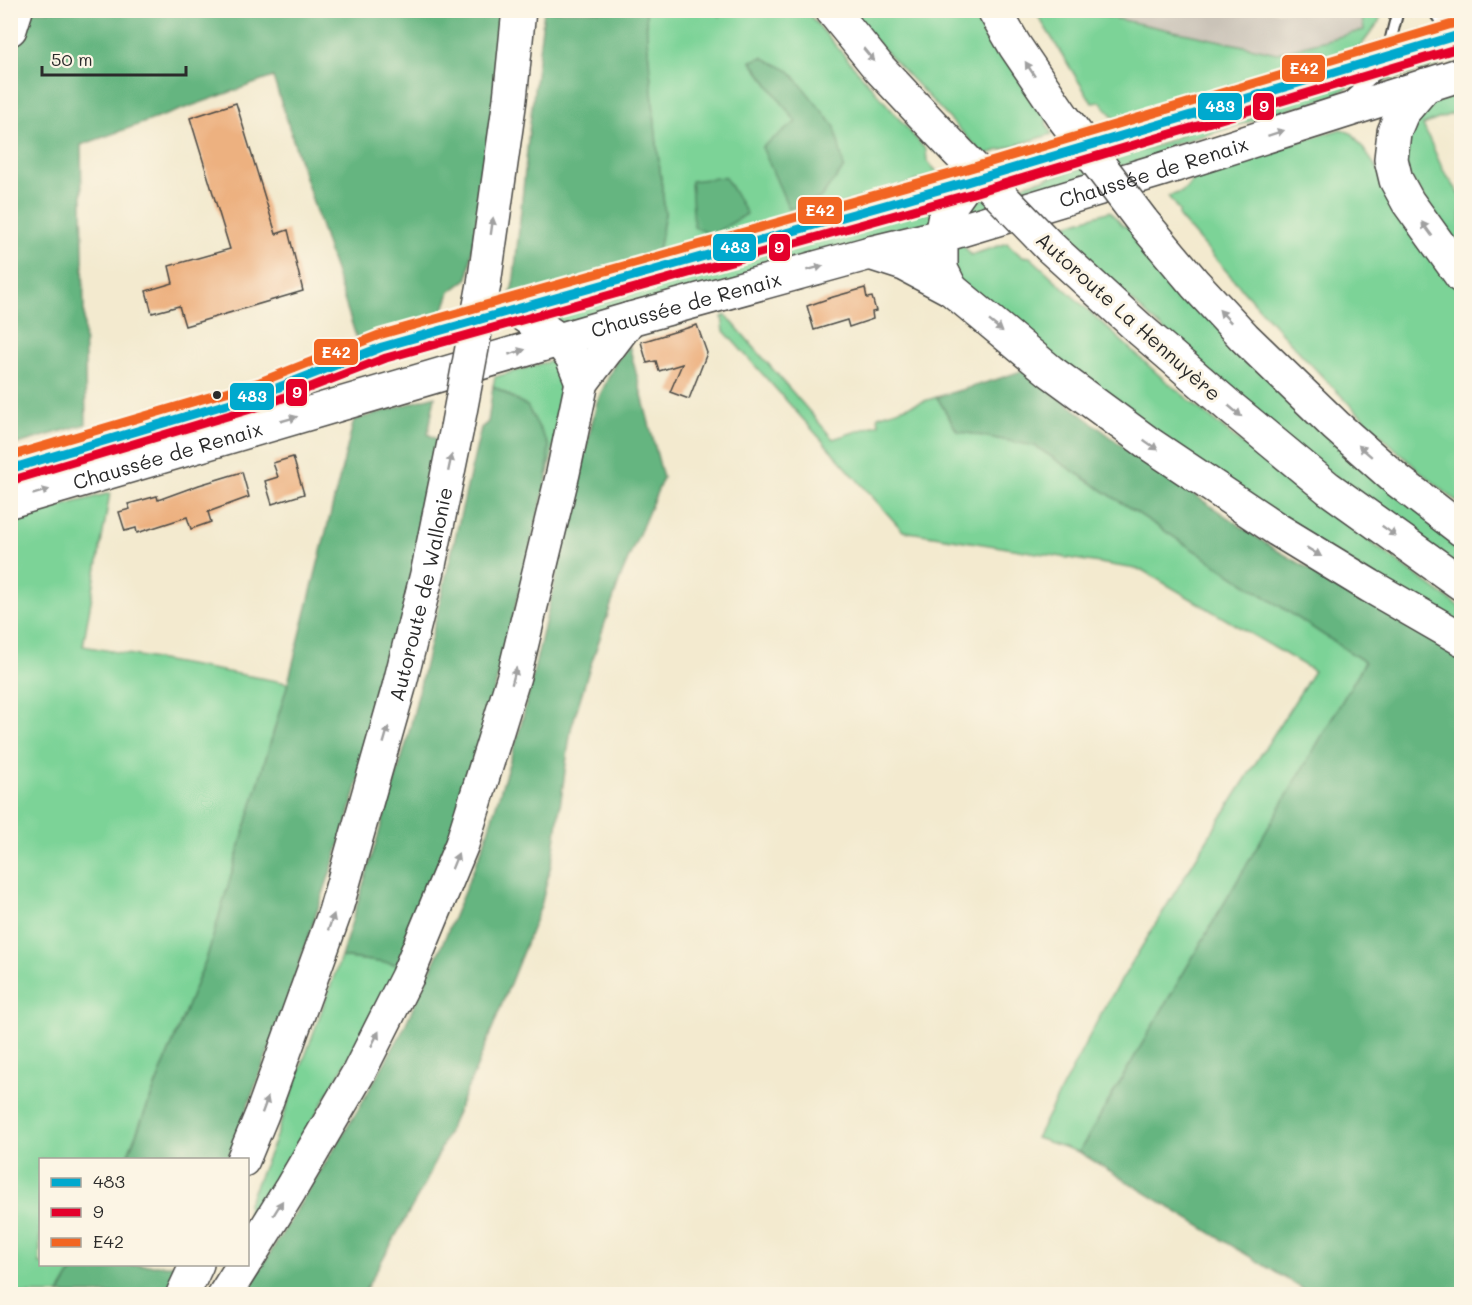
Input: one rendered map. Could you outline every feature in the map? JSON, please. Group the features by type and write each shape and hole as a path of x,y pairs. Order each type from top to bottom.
{"main road":[{"path":"10,29 16,10"},
{"name":"Autoroute de Wallonie","path":"244,1158 335,912 402,676 428,570 484,284 510,99 519,10"},
{"name":"Autoroute La Hennuyère","path":"832,10 879,68 956,150 1050,247 1142,331 1328,488 1461,584"},
{"path":"994,10 1063,117 1142,221 1195,284 1244,337 1336,426 1397,480 1461,530"},
{"name":"Chaussée de Renaix","path":"10,469 264,393 382,347 967,182 1460,35"},
{"name":"Chaussée de Renaix","path":"10,501 630,319 870,253 941,236 1160,170 1461,74"},
{"path":"1426,85 1402,113 1394,132 1391,159 1396,180 1408,202 1461,277"},
{"path":"951,289 941,269 941,236 944,220 952,203 967,182"},
{"path":"870,253 904,264 951,289 1050,371 1151,445 1278,530 1461,639"},
{"path":"516,310 559,340 572,357 582,382"},
{"path":"249,1256 359,1072 407,977 462,844 514,676 582,382 630,319"},
{"path":"183,1294 196,1266"},
{"path":"225,1294 243,1266"}],"lane":[{"path":"1329,115 1383,68 1398,10"},
{"path":"1433,10 1442,22 1460,35"}],"shaded area":[{"path":"1084,11 1361,11 1364,30 1277,53"}],"green space":[{"path":"29,11 505,11 492,119 468,278 450,292 439,324 359,346 273,77 81,145 86,424 11,446 10,67"},
{"path":"544,11 646,11 665,214 656,261 509,304 514,278"},
{"path":"646,11 717,11 720,16 725,11 806,11 926,150 927,161 939,174 656,261 665,214","holes":["751,62 844,168 762,147 797,122"]},
{"path":"847,11 983,11 1049,114 1046,123 1052,134 984,155"},
{"path":"1035,11 1084,11 1277,53 1364,30 1361,11 1383,11 1378,23 1360,47 1117,122 1101,102 1092,103"},
{"path":"1461,46 1461,59 1374,85 1394,66"},
{"path":"762,57 790,71 835,127 844,168 820,198 789,209 762,147 796,122 751,61"},
{"path":"1369,72 1334,96 1169,146 1161,154 978,213 964,210 970,203 980,198 1159,145 1218,118"},
{"path":"1461,93 1461,110 1423,125 1443,170 1461,196 1461,250 1402,166 1406,120 1426,104"},
{"path":"1341,129 1353,134 1461,287 1461,505 1405,458 1317,371 1179,217 1179,211 1168,196 1182,192 1204,169"},
{"path":"725,177 747,214 712,235 694,227 691,181"},
{"path":"948,197 936,226 571,331 554,317"},
{"path":"1110,211 1123,226 1130,226 1461,543 1461,572 1283,438 1067,242 1056,228"},
{"path":"960,241 971,255 1007,243 1021,256 1030,257 1161,377 1295,487 1461,608 1461,629 1247,502 956,283 950,245"},
{"path":"726,315 833,439 879,424 878,416 937,397 957,431 1035,446 1365,662 1079,1152 1036,1138 1103,1010 1314,671 1142,570 903,531 724,331 722,317"},
{"path":"629,345 663,478 621,576 571,729 553,856 541,906 476,1069 426,1182 363,1294 245,1294 356,1113 401,1034 442,945 484,844 521,725 597,402 615,363"},
{"path":"557,359 569,371 546,484 549,446 527,406 493,386 495,377"},
{"path":"1024,370 1125,448 1273,548 1461,656 1461,1294 1311,1294 1079,1152 1365,662 1035,446 957,431 937,397"},
{"path":"493,386 527,406 549,446 546,484 474,772 402,965 341,957 407,741 481,428 488,422"},
{"path":"435,396 428,434 438,440 408,599 347,823 281,1018 228,1158 127,1158 207,957 288,683 354,420"},
{"path":"110,493 83,646 288,683 207,957 126,1158 39,1158 39,1266 75,1266 59,1294 11,1294 11,519"},
{"path":"341,957 402,965 249,1231 249,1201 274,1142"},
{"path":"75,1266 181,1266 168,1294 59,1294"}],"building":[{"path":"236,103 276,234 288,230 303,291 185,326 179,306 152,313 146,291 173,283 169,266 230,249 190,118"},
{"path":"865,288 867,298 872,297 876,311 872,312 873,319 849,327 847,320 814,330 807,306"},
{"path":"697,325 707,353 689,399 670,392 682,364 659,371 656,361 647,363 641,342"},
{"path":"293,457 304,494 272,504 265,481 278,477 273,463"},
{"path":"242,472 249,497 208,512 211,522 191,529 187,517 137,533 136,528 125,531 119,512 130,509 128,504 157,496 158,500"}],"transit line":[{"name":"E42","path":"10,456 260,382 379,335 964,170 1459,22"},
{"name":"483","path":"10,469 264,393 382,347 967,182 1462,34"},
{"name":"9","path":"13,480 267,404 386,358 970,194 1462,47"}]}
